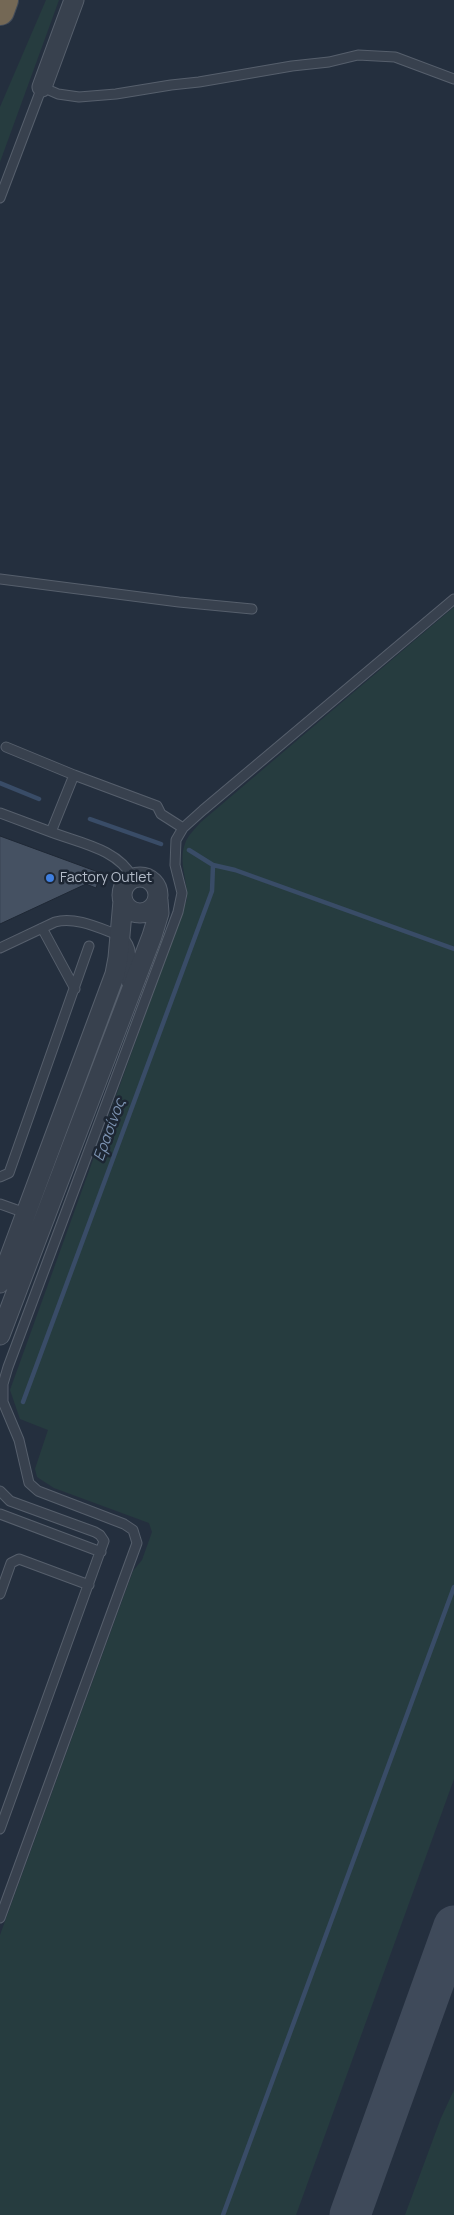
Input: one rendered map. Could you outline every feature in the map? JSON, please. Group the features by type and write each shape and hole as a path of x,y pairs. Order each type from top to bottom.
{"highway":[{"path":"0,11 4,0"}],"street":[{"path":"42,87 74,0"},
{"path":"0,1283 114,974 121,936 122,890 128,881 133,878 144,877 155,883 159,894 159,913 156,925 0,1336"},
{"path":"123,901 130,910 141,913 151,909 158,900"}],"lane":[{"path":"0,198 42,87 58,94 80,98 329,62 358,55 395,57 454,79"},
{"path":"0,579 179,602 252,608"},
{"path":"0,1918 138,1543 133,1530 124,1524 38,1490 29,1483 19,1440 3,1402 3,1384 11,1357 178,912 182,893 175,865 176,840 183,828 454,599"},
{"path":"6,747 157,806 161,814 183,828"},
{"path":"51,832 74,775"},
{"path":"0,813 110,854 124,866 133,878"},
{"path":"0,948 64,920 121,936 130,946 132,955 124,993 126,1002"},
{"path":"42,928 75,989"},
{"path":"0,1177 9,1173 89,946"},
{"path":"0,1204 45,1218"},
{"path":"0,1491 10,1501 100,1535 104,1541 0,1829"},
{"path":"0,1514 101,1552"},
{"path":"0,1594 11,1563 19,1559 89,1585"}],"green space":[{"path":"46,0 59,0 0,162 0,107"},
{"path":"454,607 454,1779 296,2215 0,2215 0,1935 133,1571 142,1560 152,1532 149,1523 54,1488 37,1477 35,1469 48,1430 20,1419 10,1390 187,899 182,857 186,841 201,822"},
{"path":"454,2090 454,2215 405,2215 441,2118"}],"building":[{"name":"Factory Outlet","path":"0,836 101,873 96,888 86,884 0,924"}],"waterway":[{"name":"Ερασίνος","path":"0,783 39,799"},
{"name":"Ερασίνος","path":"90,819 161,844"},
{"name":"Ερασίνος","path":"189,850 213,865 235,870 454,949"},
{"name":"Ερασίνος","path":"23,1402 212,891 213,865"},
{"path":"223,2215 454,1587"}],"taxiway":[{"path":"350,2215 454,1926"}],"place":[{"name":"Factory Outlet","path":"50,878"}]}
